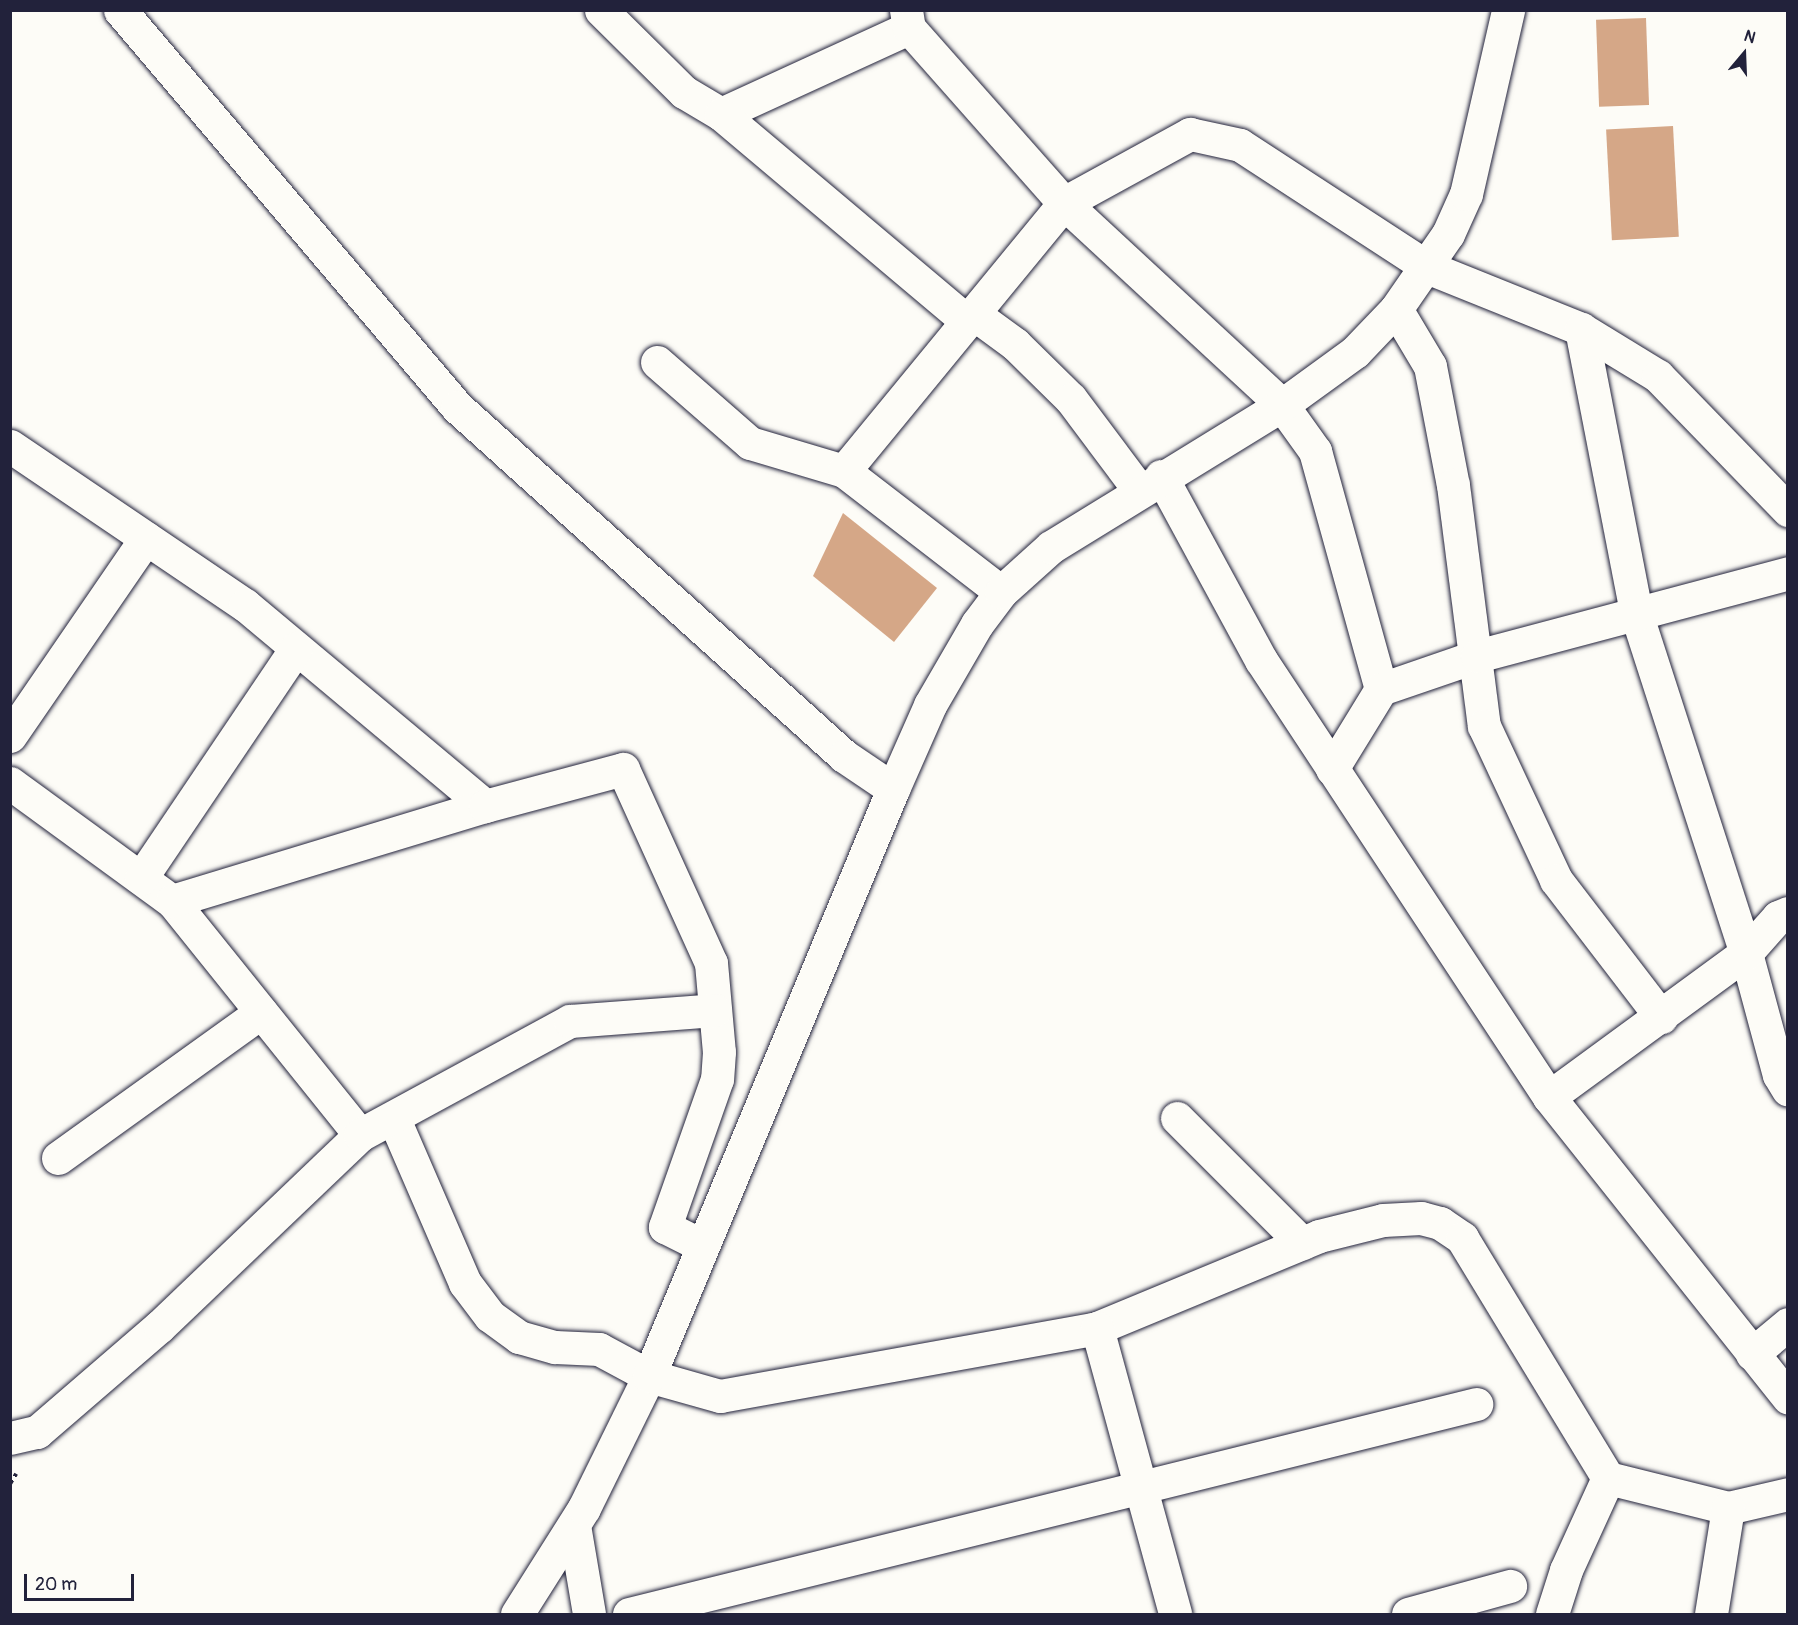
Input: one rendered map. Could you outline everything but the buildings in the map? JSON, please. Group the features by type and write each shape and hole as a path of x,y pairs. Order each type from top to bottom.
{"street":[{"path":"120,10 457,407 844,756 893,789"},
{"path":"601,10 684,92 721,114 970,318 1015,344 1071,399 1150,483 1332,769 1550,1096 1573,1121 1752,1354 1788,1397"},
{"path":"517,1614 574,1525 649,1376 893,789 930,705 977,624 1001,592 1051,547 1150,483 1282,405 1354,352 1396,309 1427,267 1466,194 1508,10"},
{"path":"721,114 907,19 1064,203 1282,405 1315,451 1381,689"},
{"path":"844,471 1064,203 1190,134 1240,145 1427,267 1581,329 1658,376 1788,510"},
{"path":"1396,309 1430,366 1452,485 1477,656 1484,726 1556,880 1661,1017"},
{"path":"1581,329 1637,616 1746,953 1779,1076 1788,1090"},
{"path":"657,362 750,443 844,471 1001,592"},
{"path":"10,446 245,605 485,806"},
{"path":"10,736 146,538"},
{"path":"1332,769 1381,689 1477,656 1637,616 1788,573"},
{"path":"141,878 296,648"},
{"path":"172,901 485,806 623,769 711,963 716,1010 717,1079 665,1227 703,1246"},
{"path":"10,783 172,901 360,1135"},
{"path":"1550,1096 1746,953 1778,917 1788,913"},
{"path":"10,1438 37,1432 160,1326 360,1135 394,1119 570,1021 716,1010"},
{"path":"58,1158 261,1012"},
{"path":"1177,1118 1302,1243"},
{"path":"394,1119 465,1283 490,1316 519,1337 555,1347 599,1349 649,1376 720,1396 1097,1328 1302,1243 1383,1220 1421,1218 1440,1224 1462,1238 1608,1478 1728,1508 1788,1494"},
{"path":"1752,1354 1788,1323"},
{"path":"1097,1328 1175,1614"},
{"path":"629,1614 1140,1485 1476,1404"},
{"path":"1552,1614 1566,1570 1608,1478"},
{"path":"1711,1614 1728,1508"},
{"path":"574,1525 589,1614"},
{"path":"1408,1614 1510,1586"}]}
